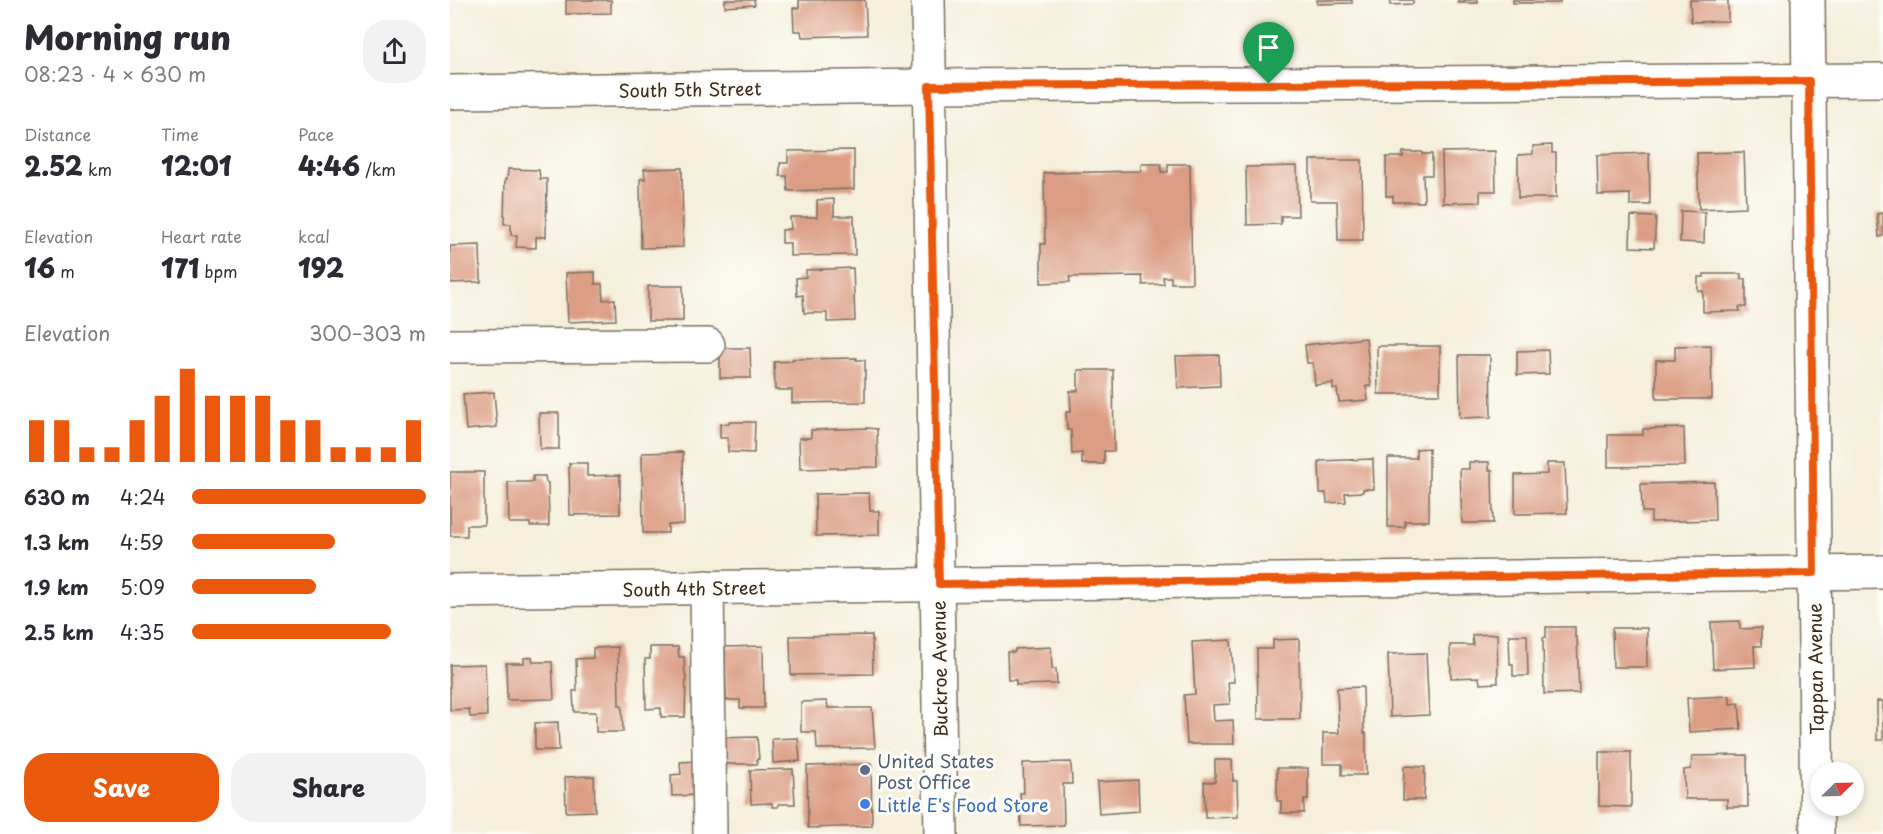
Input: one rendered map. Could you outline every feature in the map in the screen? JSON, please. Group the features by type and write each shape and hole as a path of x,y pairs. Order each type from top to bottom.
{"street":[{"name":"Buckroe Avenue","path":"928,0 939,584 941,834"},
{"name":"Tappan Avenue","path":"1808,0 1817,834"},
{"name":"South 5th Street","path":"450,92 929,86 1883,80"},
{"path":"450,346 708,345"},
{"name":"South 4th Street","path":"450,591 1883,572"},
{"path":"707,587 710,834"}],"building":[{"path":"566,0 611,0 611,13 566,14"},
{"path":"725,0 754,0 755,5 725,7"},
{"path":"799,0 865,0 867,35 802,37 801,31 794,31 793,8 799,8"},
{"path":"1317,0 1352,0 1352,3 1317,4"},
{"path":"1391,0 1413,0 1413,4 1390,5"},
{"path":"1458,0 1478,0 1478,3 1458,3"},
{"path":"1513,0 1560,0 1560,3 1513,3"},
{"path":"1690,0 1728,0 1728,21 1691,22"},
{"path":"1552,145 1552,153 1556,153 1556,198 1518,198 1518,155 1533,154 1533,146"},
{"path":"854,150 854,189 788,191 787,176 780,176 780,163 788,163 788,151"},
{"path":"1495,151 1496,191 1480,191 1480,202 1443,203 1442,152"},
{"path":"1403,152 1432,154 1432,175 1423,175 1424,202 1393,202 1393,196 1386,196 1386,157 1403,157"},
{"path":"1744,152 1746,207 1699,209 1697,153"},
{"path":"1649,153 1650,205 1630,205 1630,194 1598,195 1597,155"},
{"path":"1310,160 1362,160 1363,240 1338,240 1337,201 1310,201"},
{"path":"1141,164 1161,164 1161,172 1168,172 1168,164 1190,164 1192,283 1171,283 1171,277 1163,277 1164,284 1143,285 1142,276 1069,277 1070,282 1041,283 1041,244 1045,244 1044,173 1141,171"},
{"path":"1297,166 1298,216 1281,216 1281,224 1247,225 1246,167"},
{"path":"682,168 683,247 641,248 640,179 645,179 644,169"},
{"path":"508,169 539,170 540,179 547,179 546,237 536,237 536,248 516,247 517,235 511,235 511,224 504,224 505,179 507,179"},
{"path":"834,199 834,216 854,216 855,255 790,256 790,243 782,243 782,230 791,229 790,217 817,217 817,200"},
{"path":"1681,211 1705,212 1704,243 1680,242"},
{"path":"1883,213 1883,236 1879,237 1877,214"},
{"path":"1631,216 1656,217 1654,248 1630,247"},
{"path":"480,245 481,282 450,283 450,246"},
{"path":"853,268 855,321 827,322 827,313 804,313 803,295 797,296 796,278 806,277 806,270"},
{"path":"595,272 595,284 602,284 603,300 615,299 616,320 568,322 566,273"},
{"path":"1704,274 1741,274 1741,279 1746,279 1746,307 1739,307 1740,311 1703,312 1703,291 1698,291 1698,277 1704,277"},
{"path":"648,286 683,286 683,321 648,321"},
{"path":"1366,338 1371,386 1366,386 1368,400 1339,402 1337,389 1333,389 1333,383 1315,385 1313,363 1307,363 1305,345"},
{"path":"1711,345 1712,399 1656,399 1656,360 1675,360 1675,346"},
{"path":"1377,346 1440,346 1440,394 1378,394"},
{"path":"720,348 750,348 751,378 720,378"},
{"path":"1548,350 1549,374 1517,375 1517,351"},
{"path":"1219,355 1220,386 1178,388 1176,356"},
{"path":"1459,355 1490,355 1491,417 1460,418"},
{"path":"857,358 856,360 865,360 865,402 792,403 792,390 775,390 774,362 792,361 792,359"},
{"path":"1078,370 1113,370 1114,451 1104,451 1104,464 1082,464 1082,453 1072,454 1071,430 1067,430 1066,412 1071,412 1070,391 1078,391"},
{"path":"494,392 497,427 466,430 463,394"},
{"path":"539,413 559,413 559,449 540,449"},
{"path":"729,422 755,422 754,453 728,452 728,438 720,438 720,424 729,424"},
{"path":"1684,428 1685,466 1608,467 1608,435 1643,435 1643,429"},
{"path":"877,429 878,467 800,469 799,438 811,438 811,430"},
{"path":"1429,448 1429,521 1405,521 1405,527 1388,527 1388,458 1416,458 1416,449"},
{"path":"683,452 684,524 668,525 668,533 643,533 642,453"},
{"path":"1373,459 1374,489 1345,493 1346,502 1327,503 1326,493 1320,493 1319,461"},
{"path":"1469,462 1489,462 1489,470 1492,470 1493,523 1462,523 1460,469 1469,469"},
{"path":"569,463 587,463 587,476 620,475 620,514 570,515"},
{"path":"1547,463 1565,463 1567,513 1515,514 1515,475 1547,474"},
{"path":"450,472 484,472 484,525 467,525 467,536 450,536"},
{"path":"533,476 545,476 548,483 549,526 509,523 508,482 533,482"},
{"path":"1714,482 1715,520 1651,522 1651,512 1642,512 1641,484"},
{"path":"869,493 870,511 879,511 879,535 816,536 815,494"},
{"path":"1740,621 1740,629 1761,628 1761,646 1754,646 1755,667 1713,669 1711,622"},
{"path":"1546,627 1575,627 1579,693 1544,694 1543,638 1546,637"},
{"path":"1612,628 1647,628 1647,667 1613,667"},
{"path":"1497,634 1498,683 1480,684 1479,677 1451,678 1450,645 1473,645 1472,635"},
{"path":"872,635 873,674 791,675 790,636"},
{"path":"1509,635 1527,635 1528,676 1513,676 1513,664 1510,664"},
{"path":"1299,639 1300,719 1258,719 1257,649 1273,649 1273,640"},
{"path":"1231,640 1234,682 1228,682 1230,704 1213,705 1214,721 1233,720 1234,744 1187,744 1184,695 1195,694 1192,642"},
{"path":"763,646 764,708 740,708 740,700 726,700 725,647"},
{"path":"618,647 619,705 622,705 623,732 596,732 596,712 574,712 573,691 577,691 576,659 593,658 593,648"},
{"path":"650,647 678,647 679,657 684,657 685,717 661,717 661,708 646,709 645,659 650,659"},
{"path":"1051,647 1052,669 1056,669 1057,684 1016,685 1016,680 1008,680 1007,652 1015,652 1015,649"},
{"path":"1426,653 1429,715 1390,717 1388,654"},
{"path":"532,657 533,662 552,662 554,699 507,700 506,663 524,663 524,658"},
{"path":"485,664 487,716 470,717 469,709 450,710 450,665"},
{"path":"1363,687 1366,775 1342,775 1342,764 1323,764 1323,733 1339,733 1337,688"},
{"path":"1730,696 1730,704 1739,703 1741,729 1689,732 1687,698"},
{"path":"827,701 828,708 872,708 875,748 817,749 816,732 801,732 801,702"},
{"path":"1877,701 1883,701 1883,740 1877,740"},
{"path":"558,722 559,750 535,750 535,723"},
{"path":"757,737 759,759 757,759 757,764 720,764 719,738"},
{"path":"798,738 800,761 773,763 772,739"},
{"path":"1599,752 1631,752 1631,807 1599,806"},
{"path":"1747,755 1748,807 1727,807 1727,799 1685,799 1684,770 1691,769 1692,756"},
{"path":"1215,760 1232,760 1233,781 1237,781 1238,817 1205,818 1204,782 1215,782"},
{"path":"698,761 700,795 672,796 671,775 681,774 680,762"},
{"path":"1071,762 1072,784 1063,784 1064,825 1021,826 1020,793 1024,793 1023,763"},
{"path":"871,764 872,826 808,828 807,766"},
{"path":"1404,766 1425,767 1424,800 1403,800"},
{"path":"1277,768 1308,768 1308,800 1304,800 1304,813 1281,813 1281,801 1277,801"},
{"path":"793,769 795,804 778,804 778,807 772,807 772,803 751,804 750,770"},
{"path":"594,776 595,811 566,812 565,777"},
{"path":"1138,780 1139,811 1099,814 1097,782"}],"place":[{"name":"United States Post Office","path":"865,770"},
{"name":"Little E's Food Store","path":"865,804"}],"route":[{"path":"1809,81 1814,573 939,584 929,86 1269,84 1809,81"}]}
